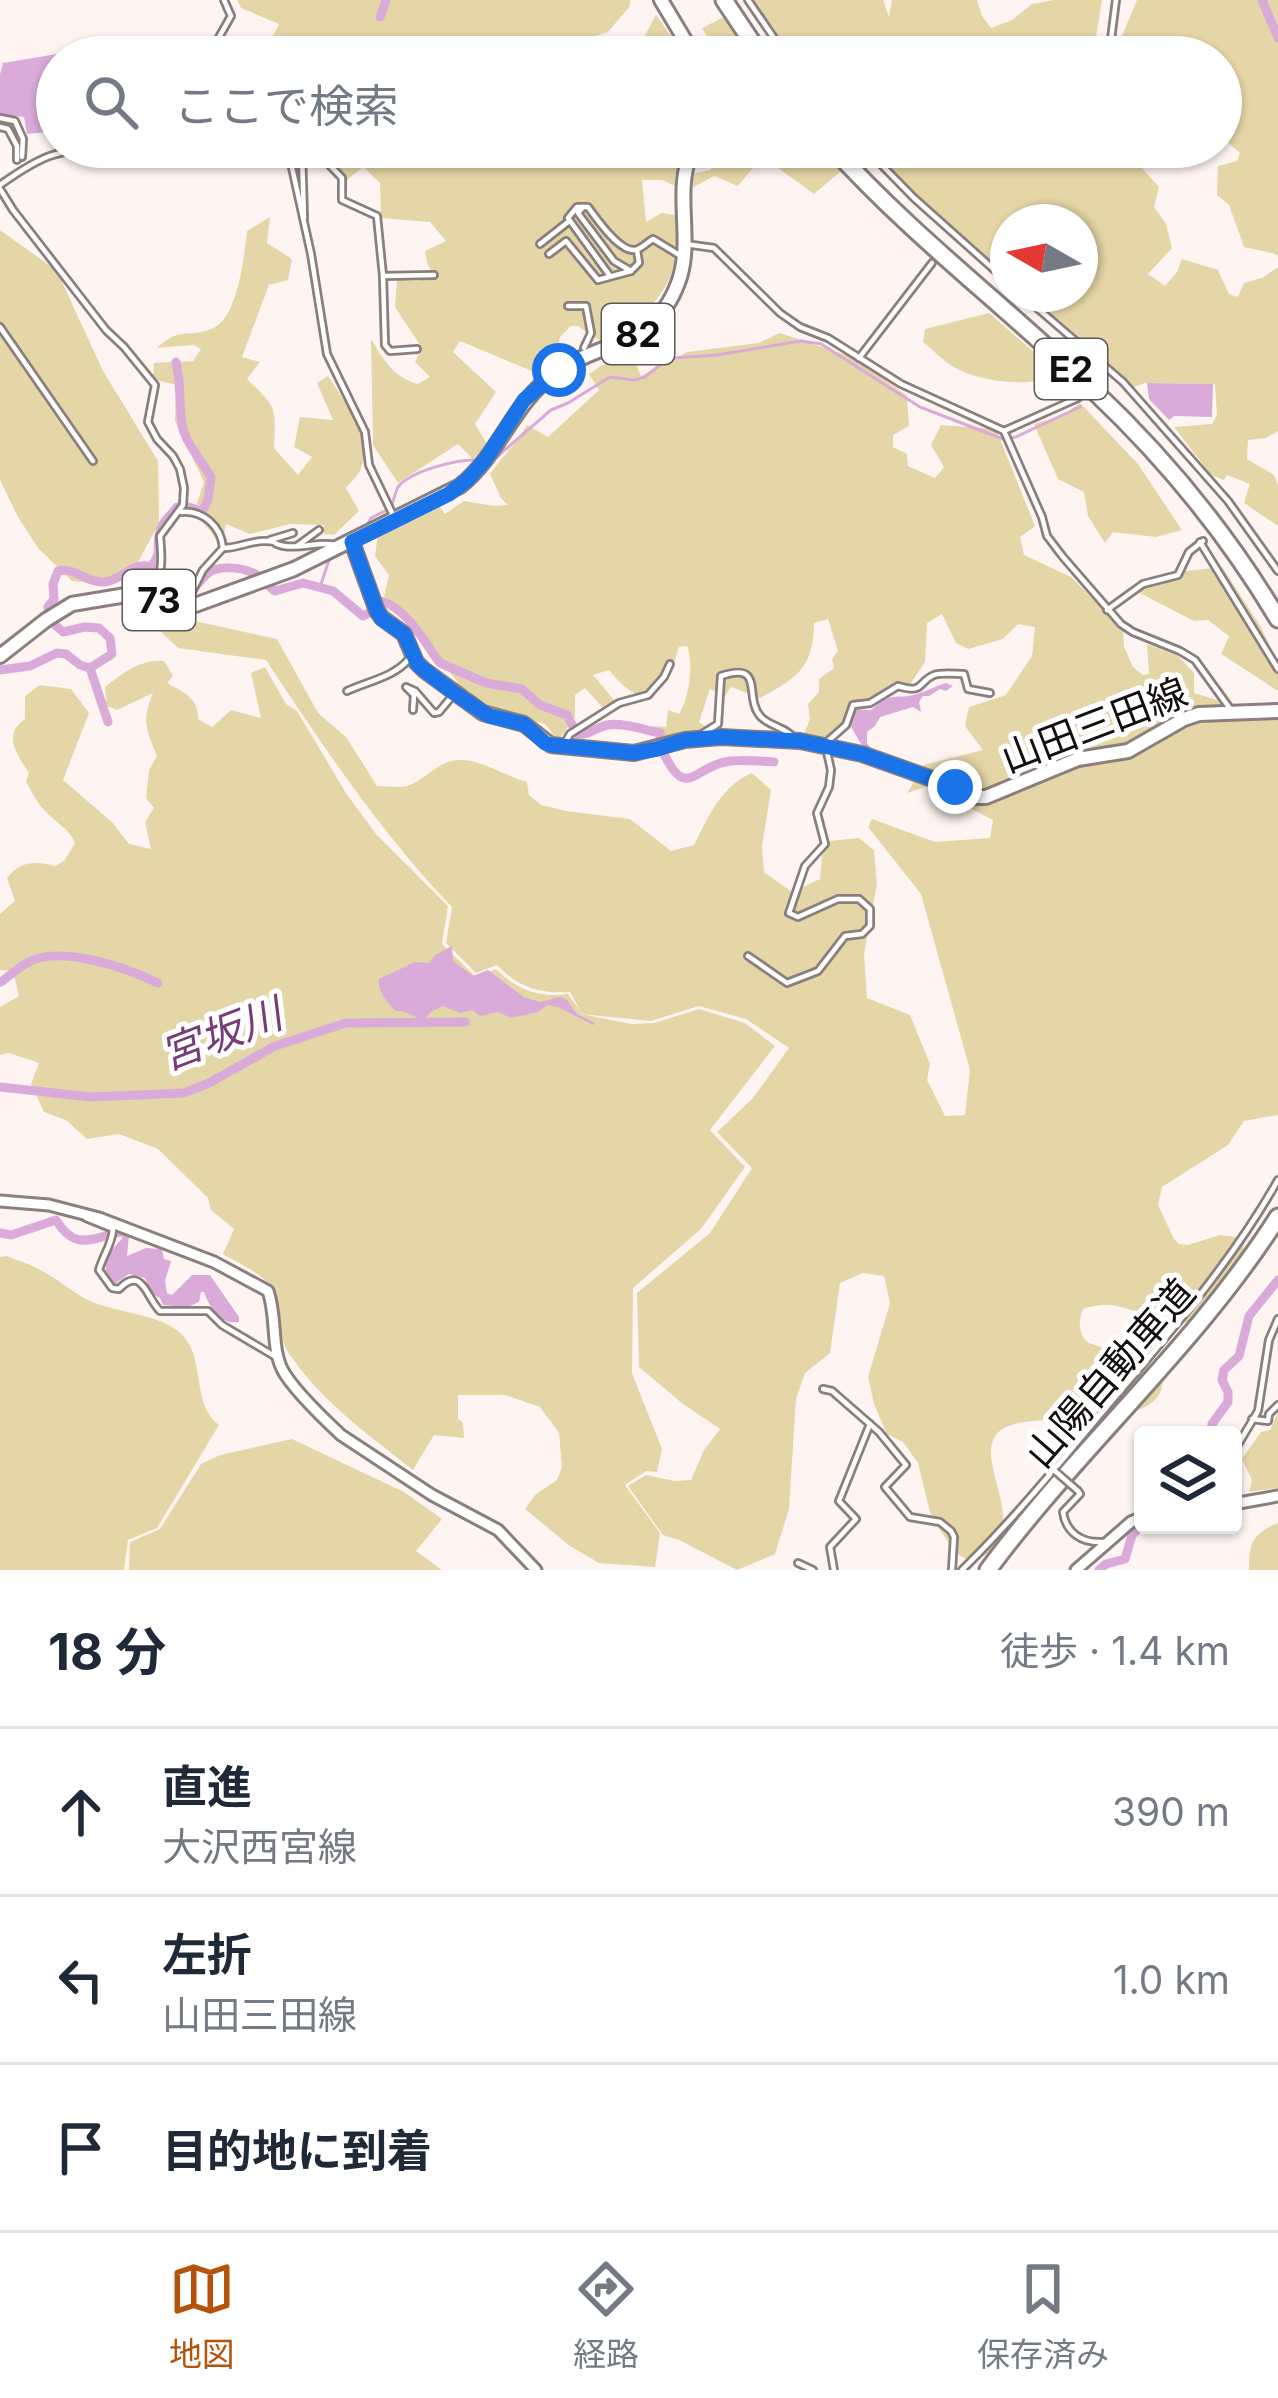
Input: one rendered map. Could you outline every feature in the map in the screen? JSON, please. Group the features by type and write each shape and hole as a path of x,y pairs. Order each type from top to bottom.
{"highway":[{"path":"724,0 748,36"},
{"path":"735,0 758,36"},
{"name":"E2","path":"852,168 893,211 1123,419 1204,512 1278,619"},
{"name":"E2","path":"865,168 919,223 1099,383 1157,443 1211,507 1278,602"},
{"name":"山陽自動車道","path":"988,1570 1192,1333 1278,1216"},
{"name":"山陽自動車道","path":"999,1570 1198,1339 1278,1232"}],"main road":[{"path":"661,0 682,36"},
{"name":"82","path":"356,543 467,480 530,394 583,349 628,340 654,321 677,288 685,251 686,168"},
{"name":"73","path":"0,656 51,616 82,600 123,594 196,605 356,543"},
{"name":"山田三田線","path":"356,543 375,607 382,619 404,634 418,665 489,716 524,724 545,743 634,753 693,739 800,741 862,754 986,797 1078,759 1128,752 1199,713 1278,711"}],"street":[{"path":"220,36 231,16 224,0"},
{"path":"748,0 773,36"},
{"path":"1111,36 1115,0"},
{"path":"0,118 14,121 27,136"},
{"path":"0,127 8,129 20,158 23,139 14,121"},
{"path":"36,159 0,187 106,330 153,381 148,422 181,469 183,505 160,536 162,565 146,596"},
{"path":"292,168 327,355 365,432 369,465 395,520"},
{"path":"303,168 304,222"},
{"path":"332,168 342,178 343,200 376,216 385,345 390,351 417,349"},
{"path":"885,168 990,267"},
{"path":"583,207 578,214 614,261 631,271"},
{"path":"610,275 568,218 577,208 588,207 609,234 630,250 653,239 685,251 714,248 791,322 828,338 915,392 1004,430 1048,536 1107,610 1133,632 1195,660 1233,714"},
{"path":"539,244 570,221"},
{"path":"549,254 572,234"},
{"path":"566,241 598,280 631,271 639,263 637,250"},
{"path":"859,358 932,263"},
{"path":"383,276 434,274"},
{"path":"568,306 586,306 591,333 583,349"},
{"path":"1042,312 1110,371 1240,518 1278,571"},
{"path":"0,327 93,460"},
{"path":"1004,430 1078,398"},
{"path":"177,512 193,511 214,524 222,536 223,548 203,570 186,605"},
{"path":"297,546 319,530"},
{"path":"223,548 293,533"},
{"path":"269,540 284,546 356,543"},
{"path":"1107,610 1143,584 1178,575 1189,552 1201,542 1278,669"},
{"path":"347,691 398,672 412,656"},
{"path":"563,746 570,734 619,703 648,695 670,664"},
{"path":"693,739 718,724 721,676 737,673 752,682 754,706 761,716 800,741"},
{"path":"748,956 787,982 818,971 845,936 862,934 870,926 870,909 859,899 838,899 798,917 789,913 805,866 825,844 817,818 829,787 825,745 846,725 854,705 870,703 898,686 911,690 923,686 934,675 964,674 968,688 990,693"},
{"path":"413,710 413,695 406,687 434,712 454,693"},
{"path":"962,1570 1006,1527 1206,1289 1278,1180"},
{"path":"0,1201 77,1211 214,1262 268,1292 283,1370 341,1435 432,1495 498,1530 536,1570"},
{"path":"77,1211 92,1223 113,1229 99,1270 112,1288 137,1281 144,1284 160,1311 208,1311 222,1325 280,1360"},
{"path":"1242,1437 1258,1411 1269,1340 1278,1319"},
{"path":"824,1389 870,1424 906,1465 885,1487 910,1517 940,1522 955,1537 952,1570"},
{"path":"1252,1419 1268,1421 1278,1405"},
{"path":"834,1570 830,1547 856,1519 839,1502 870,1424"},
{"path":"1054,1470 1080,1494 1064,1512 1064,1520 1079,1539 1107,1544"},
{"path":"1242,1502 1278,1496"},
{"path":"1076,1570 1134,1521"},
{"path":"798,1563 814,1570"}],"shaded area":[{"path":"237,0 630,0 608,32 596,36 273,36 279,24 241,8"},
{"path":"753,0 883,0 889,17 892,0 977,0 991,28 1012,20 1032,4 1102,0 1096,36 779,36"},
{"path":"1137,0 1278,0 1278,257 1244,247 1229,205 1217,195 1218,168 1242,168 1242,36 1122,36"},
{"path":"656,15 671,36 645,36"},
{"path":"726,16 737,36 706,36 702,28"},
{"path":"36,58 36,133 27,134 24,117 0,114 3,63"},
{"path":"330,168 362,168 347,180"},
{"path":"364,168 680,168 679,188 662,180 642,180 646,222 661,213 675,215 674,265 664,290 625,327 603,343 571,326 560,337 557,356 534,372 460,341 453,352 496,392 475,424 487,444 473,459 458,444 398,483 373,445 371,339 402,377 418,384 430,377 415,362 422,348 395,307 397,280 418,281 433,275 425,251 446,241 430,222 381,218 380,183"},
{"path":"753,168 738,186 714,176 690,189 690,174"},
{"path":"778,168 839,168 841,171 814,194"},
{"path":"889,168 1142,168 1159,187 1154,207 1166,224 1172,248 1148,274 1165,286 1182,259 1218,270 1229,294 1238,297 1244,283 1278,267 1278,431 1248,440 1247,459 1274,475 1278,526 1244,503 1250,484 1211,475 1174,427 1212,424 1217,415 1215,384 1145,383 1131,388 1040,312 1098,312 1098,204 990,204 990,266"},
{"path":"270,217 267,243 292,260 288,280 269,285 242,357 260,362 247,379 272,409 274,448 298,475 312,457 294,447 300,417 333,420 317,383 328,376 362,441 361,468 346,488 359,511 334,535 324,534 324,525 290,524 250,534 226,524 222,545 194,512 204,482 175,421 176,385 153,379 154,363 193,361 201,349 193,345 157,348 172,337 203,332 220,323 238,286 247,231"},
{"path":"0,230 57,271 103,371 158,461 159,523 136,566 108,584 72,581 38,548 0,480"},
{"path":"989,313 1059,374 1021,382 977,377 950,365 923,342 925,329"},
{"path":"780,333 855,358 907,396 909,426 893,435 893,447 907,454 908,466 935,478 944,467 931,445 941,425 996,429 1035,526 1020,537 1024,555 1071,577 1123,630 1133,667 1149,674 1147,644 1178,656 1194,673 1194,693 1217,700 1234,718 1278,718 1278,1115 1244,1121 1228,1145 1162,1187 1158,1205 1179,1244 1220,1235 1244,1238 1242,1252 1205,1308 1186,1322 1168,1323 1111,1305 1083,1309 1080,1327 1085,1340 1151,1364 1162,1372 1160,1392 1148,1405 1128,1413 1024,1422 995,1436 992,1464 1002,1532 993,1549 972,1562 957,1554 939,1529 918,1463 903,1442 887,1434 874,1404 868,1377 890,1303 884,1276 863,1273 840,1283 830,1353 805,1373 796,1399 789,1509 775,1554 737,1570 663,1535 628,1486 646,1475 691,1480 720,1429 639,1367 637,1293 710,1233 752,1168 717,1132 753,1098 789,1048 746,1019 699,1006 651,1021 581,1014 632,1024 654,1023 699,1009 745,1023 775,1046 710,1130 745,1167 701,1229 633,1288 632,1373 662,1449 657,1472 646,1471 625,1485 660,1533 655,1567 599,1563 525,1509 535,1495 557,1480 562,1467 559,1433 540,1407 505,1395 458,1395 464,1438 434,1435 413,1470 347,1417 290,1355 274,1293 254,1272 223,1254 234,1229 211,1210 208,1198 158,1149 119,1134 87,1139 66,1120 44,1112 31,1084 39,1063 9,1053 0,1055 0,1007 19,996 13,971 0,970 0,914 15,901 7,878 29,864 55,866 75,843 42,808 26,782 29,773 13,738 25,719 25,696 40,685 71,689 89,713 63,780 113,823 129,844 151,849 145,822 154,808 146,798 149,770 157,756 146,718 153,693 117,710 107,706 105,687 132,668 156,661 164,661 173,676 167,683 189,696 198,719 212,727 231,710 261,718 251,673 265,667 376,834 448,906 442,944 476,977 496,969 529,991 568,994 581,1012 570,992 530,988 497,965 476,973 446,943 452,907 377,819 266,660 178,648 159,630 167,615 277,639 318,713 346,737 377,786 407,786 445,763 469,761 527,782 529,795 541,805 630,819 671,851 694,845 724,794 752,773 771,790 762,846 764,872 792,892 820,879 822,856 830,841 859,838 874,850 877,884 864,954 867,998 910,1015 930,1064 927,1080 945,1116 965,1115 970,1070 921,894 868,827 872,819 935,842 990,838 993,820 960,803 960,778 952,771 907,793 924,765 983,750 965,726 969,707 1006,695 1032,656 1035,627 1018,624 1003,639 968,649 956,643 942,614 927,623 925,662 907,689 885,695 867,708 853,707 822,741 803,737 810,719 808,704 819,692 819,679 834,668 832,659 838,651 828,619 814,623 811,651 784,685 760,698 731,687 725,696 710,689 699,722 708,728 658,744 652,726 666,727 668,710 679,714 688,691 689,653 687,646 679,647 672,669 652,699 628,689 609,670 593,675 615,701 603,708 585,688 575,695 575,717 558,741 545,724 485,708 468,690 462,694 457,690 458,682 384,596 389,575 375,556 378,533 436,501 445,514 464,501 508,505 490,474 527,425 548,437 599,390 589,374 629,347 641,376 687,352 759,343"},
{"path":"1147,383 1213,384 1212,417 1174,416 1169,420 1149,399"},
{"path":"1080,403 1138,464 1182,530 1156,537 1113,532 1105,543 1088,516 1084,492 1058,479 1034,424 1061,416"},
{"path":"1222,567 1261,627 1278,664 1278,691 1221,654 1229,636 1208,620 1194,621 1134,590 1142,581"},
{"path":"946,683 953,686 923,696 921,712 913,707 880,717 867,732 873,751 861,744 850,725 854,709 871,710 890,698"},
{"path":"452,946 453,961 473,976 488,970 524,997 540,1002 560,997 595,1023 548,1005 511,1018 498,1012 480,1016 472,1010 461,1013 442,1006 425,1019 396,1011 381,992 379,979 415,962 429,963"},
{"path":"126,1235 127,1256 146,1248 162,1249 164,1259 171,1261 167,1293 172,1295 192,1275 210,1275 239,1322 221,1318 204,1292 199,1302 188,1307 163,1305 145,1278 129,1274 115,1284 106,1265"},
{"path":"7,1256 90,1301 166,1324 192,1349 205,1407 219,1425 157,1528 128,1540 124,1570 0,1570 0,1257"},
{"path":"1278,1412 1278,1488 1249,1492 1252,1480 1242,1459 1261,1432 1270,1430"},
{"path":"292,1439 404,1492 442,1519 416,1551 442,1570 129,1570 130,1542 160,1529 201,1464 220,1455"},
{"path":"1278,1523 1278,1570 1249,1570 1254,1540"}],"waterway":[{"path":"380,17 386,0"},
{"path":"1262,0 1278,38"},
{"path":"491,462 551,410 610,377 634,380 673,358 801,341 821,344 920,407 1003,439 1080,407"},
{"path":"150,568 163,524 177,507 202,512 211,477 183,431 176,362"},
{"path":"366,527 371,518 391,508 404,481 447,464 477,460"},
{"path":"320,587 329,560 349,550"},
{"path":"0,670 30,666 57,653 90,668 112,654 110,638 99,628 63,632 54,624 48,607 54,599 58,571 103,582 146,566 174,589 185,592 211,571 236,568 256,574 275,591 303,583 333,591 363,616 381,601 391,605 407,618 440,663 486,683 522,689 540,705 567,715 577,734 620,725 660,733 661,744"},
{"path":"90,668 108,722"},
{"path":"663,752 684,778 725,762 774,762"},
{"path":"1,982 25,964 55,956 111,965 158,983"},
{"name":"宮坂川","path":"0,1087 91,1097 184,1093 275,1046 346,1023 465,1022"},
{"path":"0,1233 11,1235 56,1220 79,1240 126,1231 126,1235"},
{"path":"1212,1426 1228,1402 1224,1370 1239,1356 1249,1316 1278,1280"},
{"path":"1099,1570 1125,1559 1134,1533"}],"tunnel":[{"path":"1078,398 1109,372"}],"route":[{"path":"559,370 524,400 467,480 449,494 352,542 377,611 404,634 418,665 483,713 524,724 551,745 634,753 685,740 722,737 800,741 862,754 955,787"}]}
